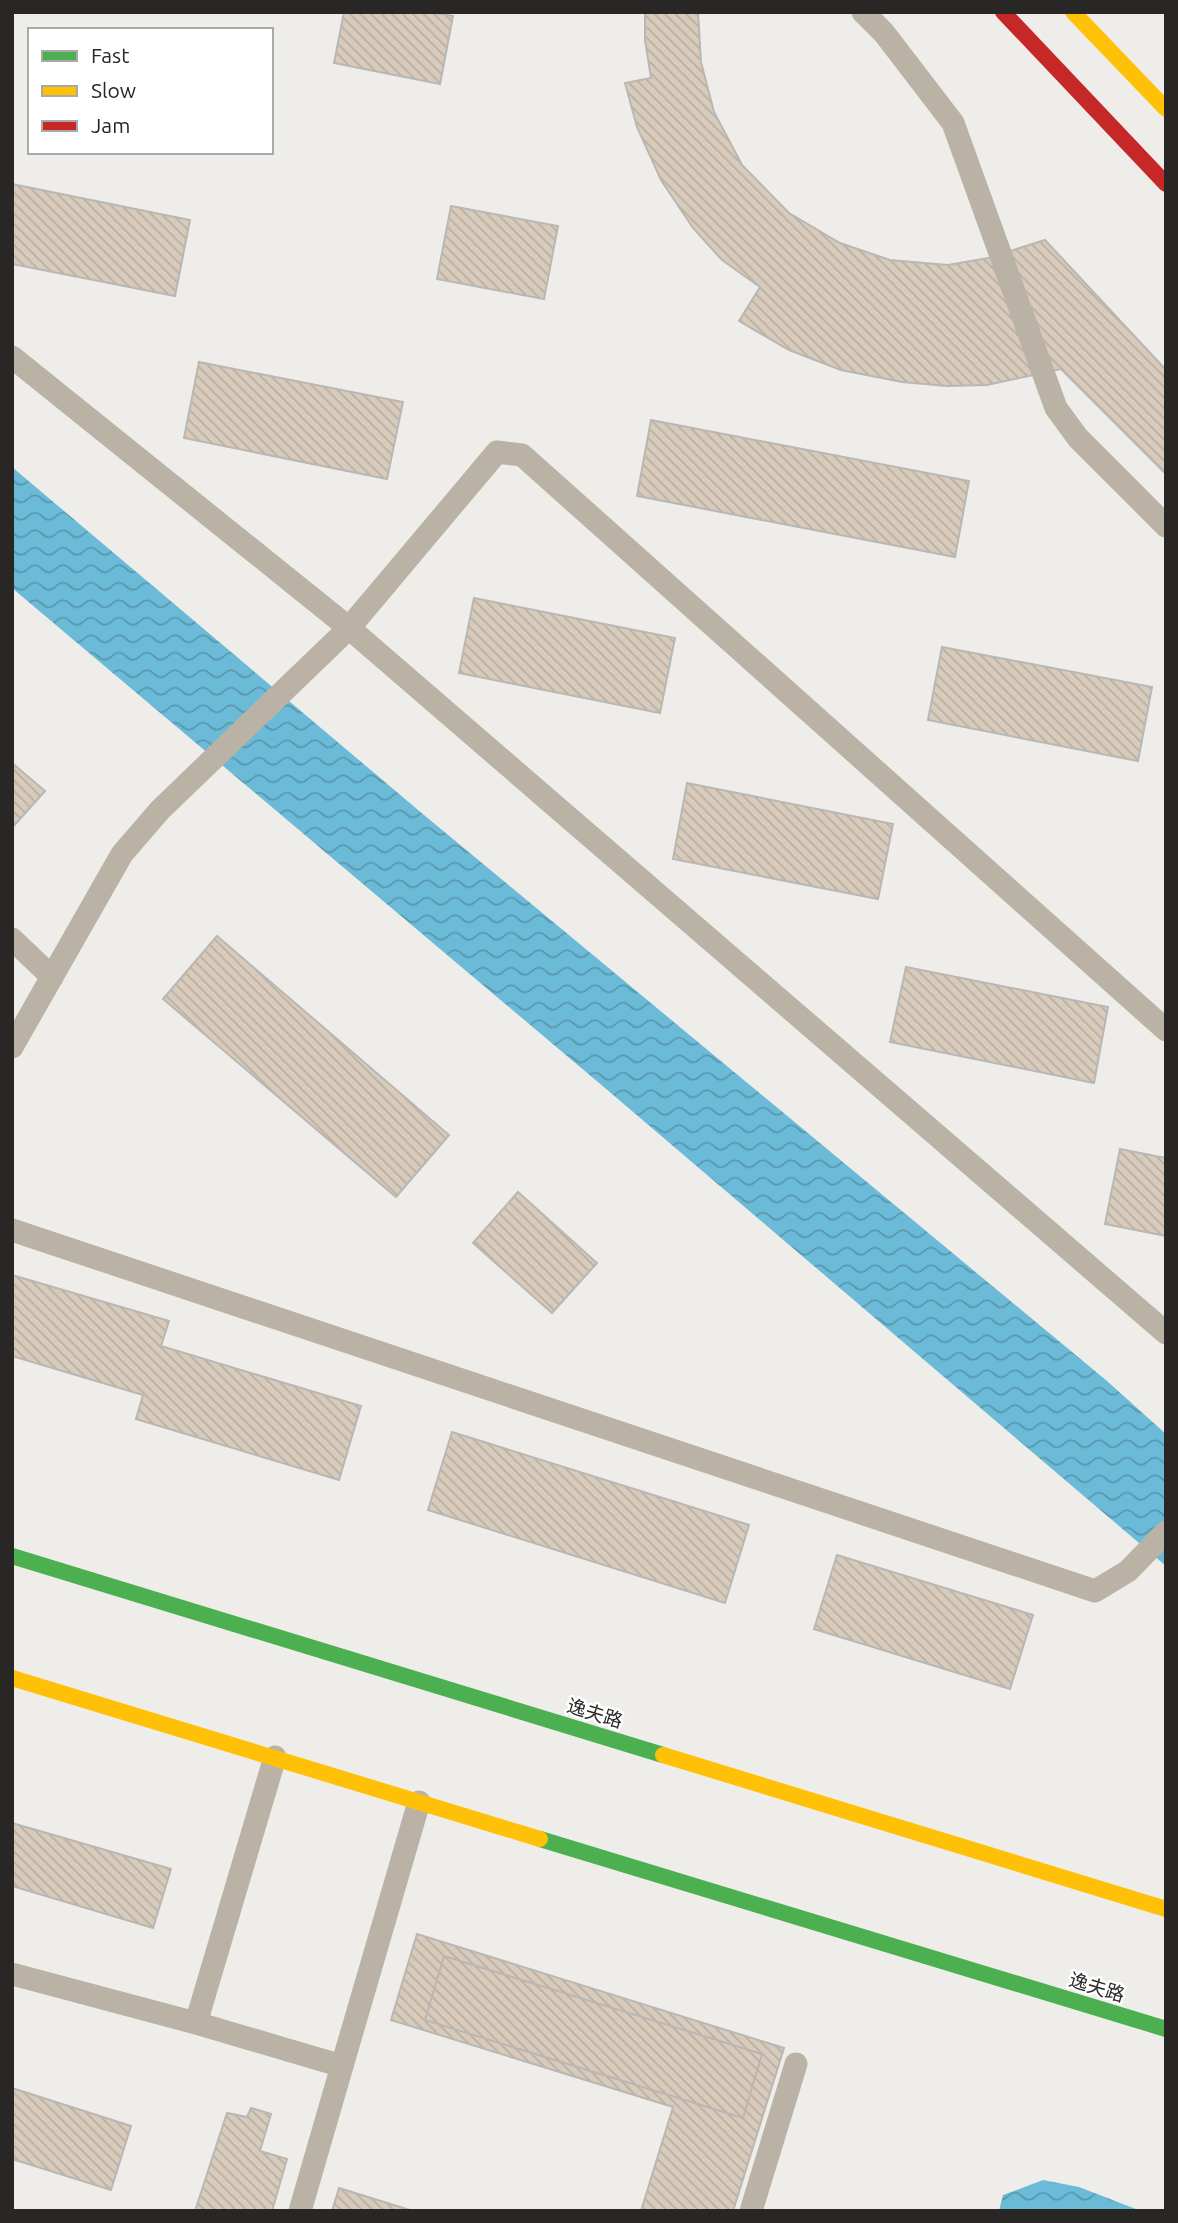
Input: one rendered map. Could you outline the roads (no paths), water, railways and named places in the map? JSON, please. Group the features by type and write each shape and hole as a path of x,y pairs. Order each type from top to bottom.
{"main road":[{"path":"1003,12 1166,184"},
{"path":"1073,12 1166,109"},
{"name":"逸夫路","path":"12,1556 1166,1909"},
{"name":"逸夫路","path":"12,1678 1166,2029"}],"lane":[{"path":"863,12 884,33 953,123 1056,408 1078,438 1166,526"},
{"path":"12,357 349,628 1166,1333"},
{"path":"12,1046 122,854 160,810 349,628 497,452 522,455 1166,1030"},
{"path":"12,939 52,976"},
{"path":"12,1230 1095,1591 1128,1571 1166,1532"},
{"path":"196,2023 275,1757"},
{"path":"300,2211 419,1802"},
{"path":"12,1974 196,2023 342,2066"},
{"path":"751,2211 796,2064"}],"water":[{"path":"12,467 424,815 1107,1381 1166,1434 1166,1566 12,588"},
{"path":"1043,2180 1079,2187 1141,2211 999,2211 1003,2195"}]}
